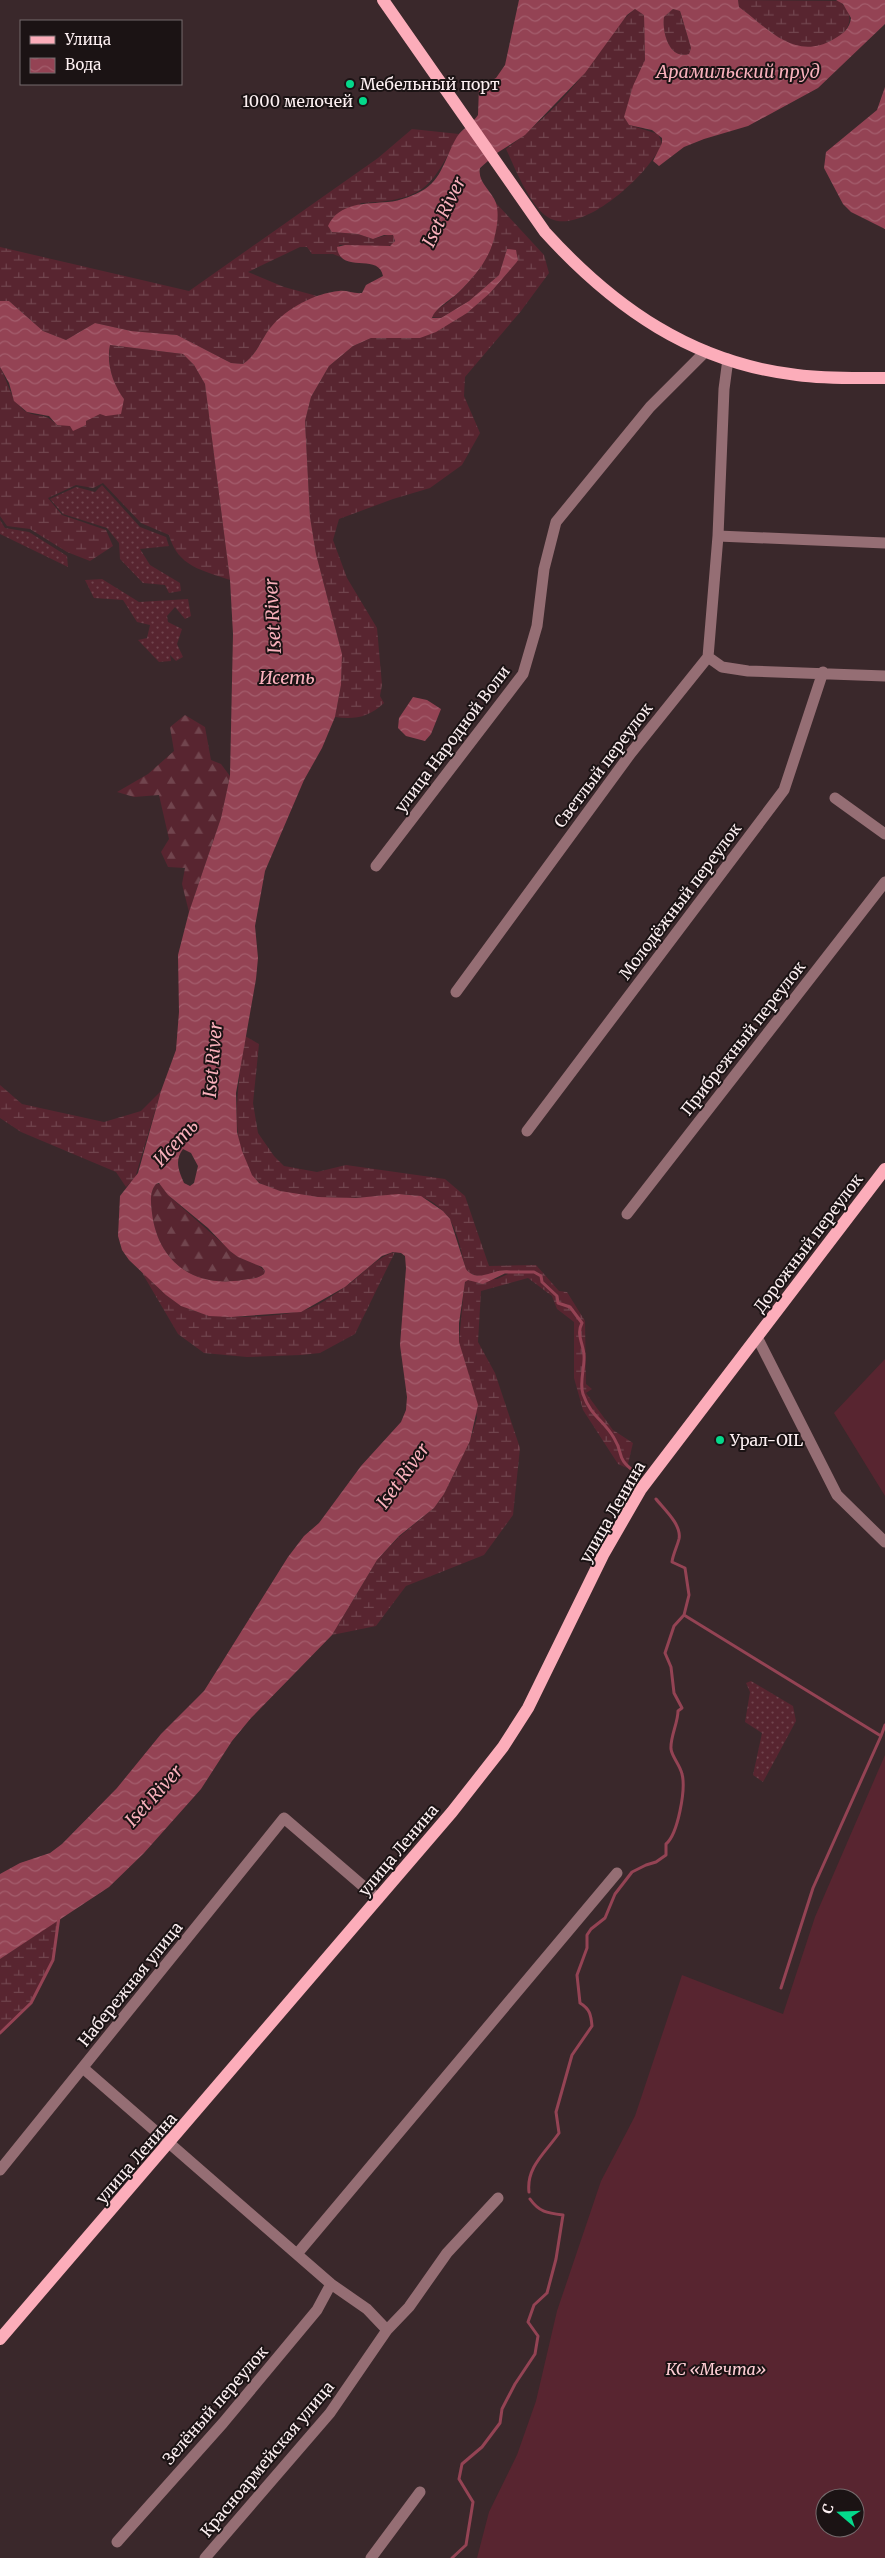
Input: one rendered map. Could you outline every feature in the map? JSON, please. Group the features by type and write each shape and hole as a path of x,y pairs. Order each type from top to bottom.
{"main road":[{"path":"383,0 545,232 574,264 607,294 635,315 672,336 728,359 796,375 885,378"},
{"name":"Дорожный переулок","path":"757,1337 885,1169"},
{"name":"улица Ленина","path":"0,2338 170,2144 504,1748 532,1700 603,1555 641,1489 757,1337"}],"street":[{"name":"улица Народной Воли","path":"376,866 523,674 537,626 544,569 556,522 650,408 706,351"},
{"path":"728,359 724,389 718,536 708,657 722,667 748,671 823,672 885,676"},
{"path":"718,536 885,543"},
{"name":"Светлый переулок","path":"456,992 631,753 708,657"},
{"name":"Молодёжный переулок","path":"527,1130 784,790 823,672"},
{"path":"835,798 885,834"},
{"name":"Прибрежный переулок","path":"627,1214 885,882"},
{"path":"757,1337 837,1495 885,1542"},
{"name":"Набережная улица","path":"0,2170 284,1818 378,1899"},
{"path":"297,2254 617,1873"},
{"path":"83,2068 331,2284 367,2309 387,2330"},
{"name":"Красноармейская улица","path":"205,2558 330,2413 387,2330 410,2307 447,2253 498,2198"},
{"name":"Зелёный переулок","path":"117,2542 318,2310 331,2284"},
{"path":"371,2558 420,2492"}],"green space":[{"path":"738,0 839,1 847,10 850,19 847,28 832,41 821,45 800,47 783,40 768,30 739,7"},
{"path":"635,9 644,14 645,60 624,117 629,125 658,134 662,143 645,169 631,184 598,209 581,218 565,221 551,219 530,198 506,149 538,123 568,93 614,30"},
{"path":"673,9 680,11 691,48 689,54 682,55 676,53 668,43 664,30 664,17"},
{"path":"412,129 459,134 441,167 424,188 399,199 361,203 332,232 358,234 373,239 391,234 395,237 394,243 382,248 339,245 338,252 343,258 333,254 312,254 307,247 300,247 248,272 284,287 317,296 293,309 277,321 268,331 252,356 243,364 231,363 177,335 131,331 95,323 66,340 43,331 9,301 0,301 0,247 189,291 378,158"},
{"path":"495,202 544,255 549,273 521,311 465,377 464,396 480,433 462,465 430,488 393,499 339,519 333,540 347,578 377,628 382,685 380,696 384,703 373,712 355,718 335,717 341,685 342,654 316,554 310,517 305,421 311,397 329,366 353,346 371,338 420,338 490,293 516,263 517,253 507,249 499,275 469,301 441,318 432,317 436,310 448,302 469,281 485,258 495,231"},
{"path":"110,345 183,354 194,365 205,384 230,580 201,570 185,561 173,546 169,535 141,523 103,483 93,488 76,485 48,498 62,515 106,530 113,546 90,561 67,552 30,529 7,526 0,516 0,367 13,397 25,411 48,418 57,425 86,421 124,399 116,387 111,374"},
{"path":"102,485 140,527 166,537 169,546 140,549 150,565 180,583 181,591 169,593 165,585 143,583 120,559 119,543 107,528 63,514 50,499 76,487 95,492"},
{"path":"0,520 5,528 29,532 67,556 68,567 0,534"},
{"path":"102,579 139,602 188,599 191,616 185,619 175,607 167,616 168,622 182,629 177,644 183,657 176,661 170,655 171,661 159,662 138,640 147,638 150,625 137,622 123,600 94,598 85,580"},
{"path":"185,715 205,727 211,760 221,764 230,776 221,818 189,912 182,884 185,868 168,867 161,852 169,839 159,795 134,797 117,792 148,774 174,751 170,727"},
{"path":"245,1036 259,1044 253,1103 258,1133 274,1156 284,1166 317,1172 346,1165 445,1179 465,1196 489,1266 536,1265 559,1291 567,1292 585,1321 586,1384 592,1389 586,1393 613,1430 633,1443 627,1468 618,1464 583,1410 574,1378 574,1322 557,1309 552,1296 528,1278 481,1291 478,1342 495,1373 520,1448 513,1515 484,1555 406,1586 376,1626 332,1635 377,1560 399,1537 434,1508 444,1494 470,1441 477,1417 459,1342 464,1288 466,1280 497,1279 508,1274 505,1270 484,1276 470,1273 466,1269 458,1239 448,1217 436,1204 419,1196 314,1197 282,1192 269,1188 259,1182 248,1170 241,1153 238,1134 238,1092"},
{"path":"0,1085 22,1104 104,1122 141,1111 161,1091 135,1178 126,1187 116,1172 21,1132 0,1118"},
{"path":"156,1184 161,1184 168,1195 238,1257 255,1263 265,1271 264,1274 253,1278 225,1281 209,1280 181,1268 170,1258 156,1230 151,1198"},
{"path":"395,1252 355,1334 320,1353 301,1355 247,1357 204,1353 178,1334 141,1271 172,1297 192,1310 218,1316 270,1316 302,1311 317,1305 345,1287 381,1258"},
{"path":"885,1359 885,1496 834,1413"},
{"path":"751,1681 793,1706 796,1721 763,1782 753,1775 762,1733 745,1722 750,1692 746,1683"},
{"name":"КС «Мечта»","path":"885,1755 885,2558 477,2558 489,2512 517,2455 536,2401 557,2311 601,2181 635,2116 682,1975 783,2014 815,1917"},
{"path":"59,1919 53,1960 31,2003 0,2033 0,1959"}],"water":[{"path":"519,0 738,0 739,7 772,33 795,45 807,47 820,45 834,39 848,28 851,18 843,4 836,0 885,0 885,24 818,88 748,126 684,147 659,166 653,161 662,143 662,138 652,130 629,125 624,117 633,86 645,60 644,15 635,9 627,15 585,73 525,135 497,153 480,168 481,178 494,199 497,208 497,226 493,243 482,266 432,318 441,318 469,301 499,275 507,249 516,250 518,260 516,263 490,293 467,313 436,332 420,338 371,338 353,346 329,366 311,397 305,421 310,517 316,554 342,654 341,685 335,717 322,748 304,780 265,871 255,926 258,958 256,979 236,1093 237,1132 242,1151 252,1175 259,1183 280,1191 318,1197 356,1198 398,1194 421,1196 443,1211 450,1219 466,1269 476,1275 505,1270 510,1271 483,1284 468,1280 465,1282 459,1323 459,1342 478,1405 470,1441 444,1494 434,1508 399,1536 377,1560 332,1635 251,1718 232,1741 201,1789 144,1853 109,1887 0,1959 0,1874 20,1863 50,1853 62,1844 117,1788 161,1734 204,1691 288,1557 304,1536 319,1523 361,1466 401,1422 406,1410 407,1397 400,1345 406,1268 405,1256 401,1253 393,1252 382,1256 345,1287 301,1312 231,1317 209,1316 181,1306 166,1295 129,1260 122,1250 118,1236 120,1196 138,1173 161,1091 176,1050 179,1012 178,955 189,912 221,818 230,776 233,634 230,580 205,384 194,365 183,354 110,345 111,373 124,399 121,414 106,416 100,414 86,421 86,425 73,431 70,426 57,425 49,416 27,412 14,401 9,383 0,367 0,301 9,301 43,331 66,340 95,323 131,331 177,335 231,363 243,364 255,352 277,320 293,308 330,292 362,293 366,285 383,276 380,269 375,265 345,260 340,255 337,247 345,245 390,246 395,241 393,235 384,235 373,239 358,234 332,232 328,226 339,212 346,208 402,199 425,189 431,184 441,171 459,134 478,115 479,87 496,78 505,65","holes":["673,9 680,11 691,48 689,54 682,55 676,53 668,43 664,30 664,17","183,1149 191,1153 198,1166 194,1183 190,1186 184,1183 179,1170 180,1153","159,1183 168,1195 208,1228 230,1251 238,1257 262,1267 265,1271 264,1274 253,1278 225,1281 209,1280 181,1268 170,1258 156,1230 151,1198 156,1184"]},
{"path":"885,87 885,229 851,212 843,204 824,168 826,152 877,110"},
{"path":"413,697 427,700 441,709 431,734 425,741 406,736 398,728 399,718"}],"waterway":[{"path":"506,1272 534,1272 541,1276 542,1282 557,1296 558,1303 570,1307 582,1323 580,1339 584,1355 583,1394 590,1408 614,1438 622,1459 636,1473"},
{"path":"529,2192 529,2183 534,2167 559,2133 556,2112 572,2055 592,2026 589,2013 580,2003 577,1975 587,1948 587,1935 591,1929 605,1918 615,1894 632,1872 656,1862 666,1855 666,1844 674,1831 680,1811 683,1781 681,1771 671,1749 671,1744 678,1711 682,1708 674,1693 671,1667 665,1653 674,1626 684,1615 689,1595 685,1568 672,1562 679,1539 678,1528 656,1499"},
{"path":"684,1615 881,1736 885,1725"},
{"path":"781,1988 813,1888 881,1736"},
{"path":"0,2033 31,2003 53,1960 59,1917"},
{"path":"452,2558 466,2545 473,2502 459,2479 462,2464 482,2447 500,2423 502,2409 515,2384 535,2354 538,2336 528,2322 534,2305 547,2293 556,2259 563,2215 544,2211 537,2207 530,2199"}],"place":[{"name":"Мебельный порт","path":"350,84"},
{"name":"1000 мелочей","path":"363,101"},
{"name":"Урал-OIL","path":"720,1440"}],"water label":[{"name":"Арамильский пруд","path":"738,72"},
{"name":"Iset River","path":"444,212"},
{"name":"Iset River","path":"273,616"},
{"name":"Исеть","path":"287,678"},
{"name":"Iset River","path":"213,1060"},
{"name":"Исеть","path":"176,1143"},
{"name":"Iset River","path":"403,1476"},
{"name":"Iset River","path":"154,1796"}]}
